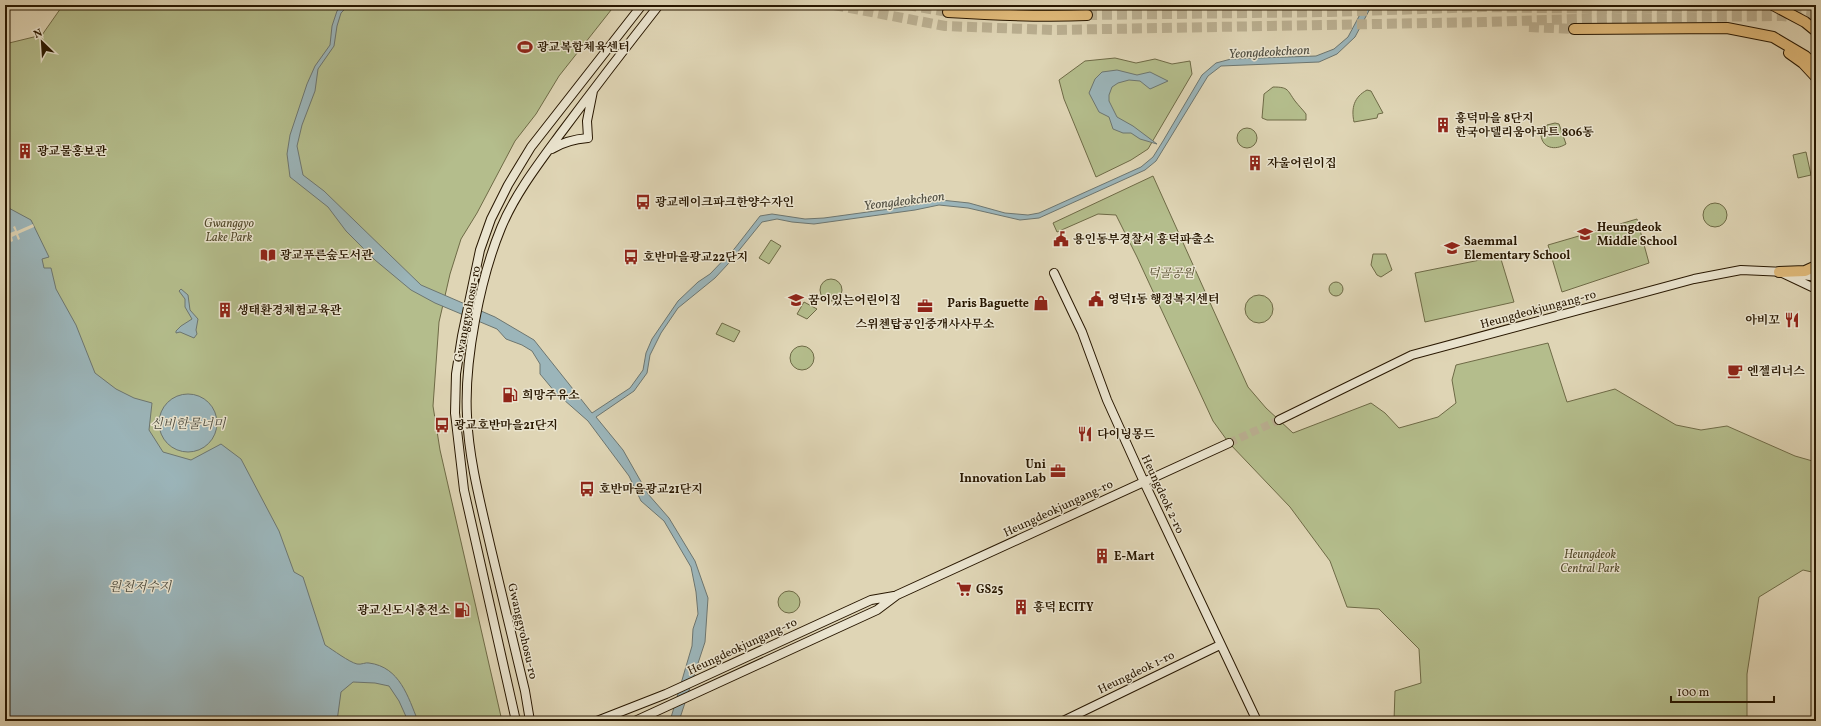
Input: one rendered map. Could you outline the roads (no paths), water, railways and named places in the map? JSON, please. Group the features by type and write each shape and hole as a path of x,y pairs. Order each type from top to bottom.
{"highway":[{"path":"1773,5 1805,22 1816,31"},
{"path":"1785,5 1816,22"},
{"path":"948,12 998,16 1050,17 1087,15"},
{"path":"1574,29 1727,28 1773,37 1805,56 1816,66"},
{"path":"1755,34 1791,54 1816,77"},
{"path":"1779,272 1805,271 1816,266"}],"street":[{"name":"Gwanggyohosu-ro","path":"516,721 464,490 455,413 456,374 462,336 480,250 491,219 524,160 552,119 642,5"},
{"name":"Gwanggyohosu-ro","path":"530,721 476,487 467,416 468,374 472,342 481,293 501,227 520,192 594,86 659,5"},
{"path":"548,151 560,144 575,139 588,138 588,111 594,86"},
{"name":"Heungdeokjungang-ro","path":"1279,420 1412,355 1694,279 1742,270 1779,272 1816,277"},
{"path":"1779,272 1816,289"},
{"name":"Heungdeok 2-ro","path":"1054,274 1082,332 1107,400 1144,482 1257,721"},
{"name":"Heungdeokjungang-ro","path":"635,721 876,610 896,595 1229,442"},
{"name":"Heungdeokjungang-ro","path":"597,721 666,694 872,600 896,595"},
{"name":"Heungdeok 1-ro","path":"1063,721 1220,645"},
{"path":"527,706 536,721"}],"water":[{"path":"343,5 349,5 341,13 337,26 334,46 318,69 315,91 302,125 297,146 303,175 324,191 421,285 495,317 534,340 592,413 630,388 643,370 646,353 652,339 678,301 698,282 710,274 735,248 760,216 772,214 805,219 824,218 897,208 941,200 969,203 1005,213 1028,215 1039,213 1141,167 1153,157 1202,75 1216,63 1231,59 1316,56 1334,49 1348,37 1365,5 1372,5 1355,37 1337,54 1319,62 1221,66 1208,76 1156,161 1145,170 1039,218 1020,220 968,208 939,205 915,210 814,224 777,219 762,222 715,278 678,308 661,333 650,355 647,373 634,391 596,417 623,450 648,494 669,518 695,561 708,598 705,642 679,721 670,721 692,646 693,629 698,614 696,592 691,567 664,521 641,501 629,476 588,421 555,392 540,374 540,364 532,351 522,345 506,339 497,329 435,303 411,290 375,260 346,231 328,207 290,177 287,154 290,135 307,84 315,66 330,45 332,26 337,11"},
{"path":"1117,70 1137,75 1150,72 1168,81 1150,89 1140,81 1129,80 1118,83 1112,87 1109,95 1109,101 1117,117 1133,126 1157,144 1140,139 1131,133 1123,133 1113,129 1109,117 1099,112 1089,93 1095,79 1102,72"},
{"name":"원천저수지","path":"5,206 31,220 49,257 42,259 44,268 51,268 56,289 76,325 95,373 116,389 134,398 152,403 149,430 163,452 191,460 221,444 241,459 279,531 294,572 303,577 325,645 354,663 369,663 388,670 401,684 418,721 408,721 399,701 389,686 375,683 353,682 341,692 337,721 5,721"},
{"path":"181,289 188,295 190,310 198,319 196,330 197,334 194,338 180,332 176,333 181,326 192,319 185,307 185,299 179,291"},
{"name":"신비한물너미","path":"182,394 194,394 209,402 217,417 217,429 209,444 194,452 182,452 167,444 159,429 159,417 167,402"}],"tunnel":[{"path":"834,5 945,26 1053,30 1484,22 1608,18 1782,16 1816,19"},
{"path":"907,5 948,12"},
{"path":"1087,15 1329,12 1483,7 1605,9 1784,7 1816,12"},
{"path":"1529,27 1574,29"},
{"path":"1229,443 1279,420"}],"place":[{"name":"광교복합체육센터","path":"525,47"},
{"name":"흥덕마을 8단지 한국아델리움아파트 806동","path":"1443,125"},
{"name":"광교물홍보관","path":"25,151"},
{"name":"자울어린이집","path":"1255,163"},
{"name":"광교레이크파크한양수자인","path":"643,202"},
{"name":"Heungdeok Middle School","path":"1585,234"},
{"name":"용인동부경찰서 흥덕파출소","path":"1061,239"},
{"name":"Saemmal Elementary School","path":"1452,248"},
{"name":"광교푸른숲도서관","path":"268,255"},
{"name":"호반마을광교22단지","path":"631,257"},
{"name":"영덕1동 행정복지센터","path":"1096,299"},
{"name":"꿈이있는어린이집","path":"796,300"},
{"name":"Paris Baguette","path":"1041,303"},
{"name":"스위첸탑공인중개사사무소","path":"925,306"},
{"name":"생태환경체험교육관","path":"225,310"},
{"name":"아비꼬","path":"1792,320"},
{"name":"엔젤리너스","path":"1735,371"},
{"name":"희망주유소","path":"510,395"},
{"name":"광교호반마을21단지","path":"442,425"},
{"name":"다이닝몽드","path":"1085,434"},
{"name":"Uni Innovation Lab","path":"1058,471"},
{"name":"호반마을광교21단지","path":"587,489"},
{"name":"E-Mart","path":"1102,556"},
{"name":"GS25","path":"964,589"},
{"name":"흥덕 ECITY","path":"1021,607"},
{"name":"광교신도시충전소","path":"462,610"}],"water label":[{"name":"Yeongdeokcheon","path":"1269,51"},
{"name":"Yeongdeokcheon","path":"904,200"}],"park label":[{"name":"Gwanggyo Lake Park","path":"229,230"},
{"name":"덕골공원","path":"1171,273"},
{"name":"Heungdeok Central Park","path":"1590,561"}]}
